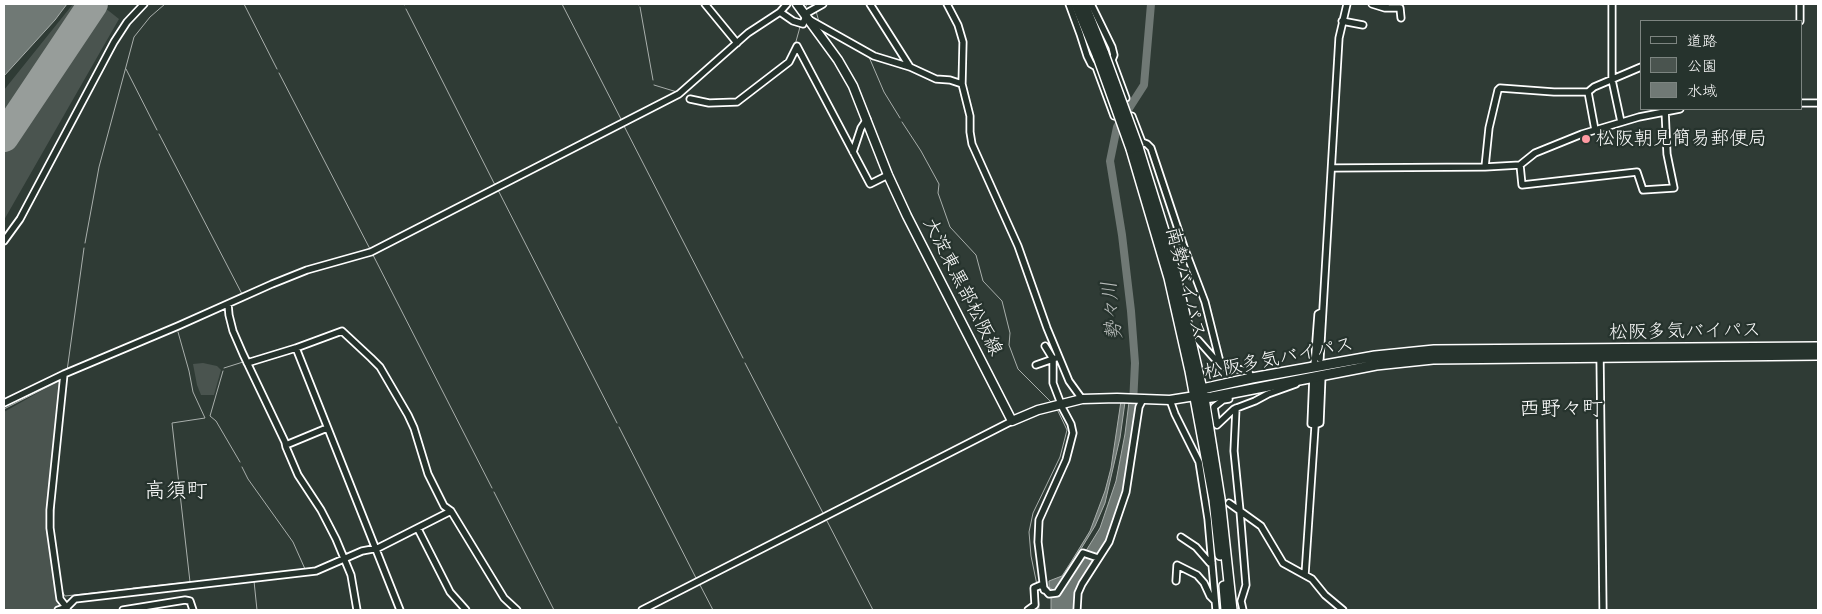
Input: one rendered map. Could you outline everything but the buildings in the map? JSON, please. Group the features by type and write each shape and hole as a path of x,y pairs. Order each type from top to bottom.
{"highway":[{"name":"南勢バイパス","path":"1076,4 1101,56"},
{"name":"南勢バイパス","path":"1084,4 1170,250 1220,499 1232,610"},
{"name":"松阪多気バイパス","path":"1200,394 1252,378 1433,359 1818,347"},
{"name":"松阪多気バイパス","path":"1599,353 1818,355"},
{"name":"松阪多気バイパス","path":"1200,394 1228,393 1298,379 1318,371"},
{"name":"南勢バイパス","path":"1200,394 1226,610"}],"main road":[{"name":"大淀東黒部松阪線","path":"797,4 803,18 838,60 853,86 907,216 1012,421"},
{"path":"1012,421 1056,404 1082,399 1170,400 1200,394"}],"street":[{"path":"4,242 20,219 114,42 127,22 144,4"},
{"path":"705,4 737,42"},
{"path":"4,403 64,374 307,270 371,252 679,94 737,42 753,29 780,12 787,4"},
{"path":"780,12 793,21 803,18 807,12 823,4"},
{"path":"870,4 910,67"},
{"path":"947,4 958,25 963,42 962,84 970,116 972,144 1018,246 1056,358 1082,399"},
{"path":"1068,4 1087,56 1096,67 1114,116"},
{"path":"1092,4 1112,46 1114,54 1112,60 1126,98"},
{"path":"1318,371 1339,38 1347,4"},
{"path":"1372,4 1400,8 1400,18"},
{"path":"1612,4 1612,80 1621,122"},
{"path":"1800,4 1800,20"},
{"path":"803,18 874,56 910,67 936,79 962,84"},
{"path":"1342,21 1363,25"},
{"path":"690,99 709,103 737,102 789,62 798,46 870,184 888,174"},
{"path":"1485,168 1489,128 1500,88 1554,92 1588,92 1615,77 1640,67"},
{"path":"1588,92 1595,130"},
{"path":"1609,98 1616,97"},
{"path":"1802,103 1818,103"},
{"path":"1332,168 1485,168 1520,165 1535,153 1595,130 1665,110 1667,154 1674,188 1643,190 1637,172 1614,176 1522,184 1520,165"},
{"path":"1132,116 1142,142 1151,148 1184,247 1205,302 1221,366"},
{"path":"853,152 860,128 867,119"},
{"path":"228,304 233,331 298,475 336,539 351,575 357,610"},
{"path":"1307,576 1315,425 1320,423 1318,314 1322,312"},
{"path":"247,363 342,331 380,368 408,415 414,428 428,474 444,506 451,511 504,598 517,610"},
{"path":"1198,340 1221,366 1248,371 1252,378"},
{"path":"1044,590 1038,542 1039,520 1066,460 1073,433 1071,424 1056,404 1053,382 1056,358 1045,346"},
{"path":"296,348 400,610"},
{"path":"1599,353 1602,441 1603,610"},
{"path":"1036,365 1056,358"},
{"path":"64,374 50,510 50,528 60,599 67,609"},
{"path":"1228,393 1229,399 1223,400 1214,406 1217,425 1236,408 1296,384 1298,379"},
{"path":"1077,610 1078,593 1097,558 1109,542 1126,492 1141,399"},
{"path":"1170,400 1199,462 1207,506 1216,610"},
{"path":"1236,408 1234,451 1246,585 1241,601 1243,610"},
{"path":"642,610 1012,421"},
{"path":"286,445 328,428"},
{"path":"1228,503 1261,526 1283,562 1307,576 1343,610"},
{"path":"58,610 67,609 75,599 316,571 343,558 362,551 375,549 451,511"},
{"path":"418,529 450,592 466,610"},
{"path":"1181,537 1196,547 1212,563"},
{"path":"1028,610 1035,605 1034,588 1041,585 1049,594 1057,593 1076,561 1084,553 1097,558"},
{"path":"1176,580 1177,565 1197,575 1204,583 1210,596 1216,600"},
{"path":"123,610 185,600 190,601 193,610"}],"green space":[{"path":"73,4 88,4 4,130 4,90"},
{"path":"96,4 100,4 119,19 4,220 4,142"},
{"path":"203,363 217,366 221,370 214,395 201,395 197,385 193,364"},
{"path":"62,379 47,510 59,610 4,610 4,412"}],"water":[{"path":"4,4 67,4 55,20 4,76"},
{"path":"1121,401 1125,402 1120,438 1105,503 1095,526 1062,580 1063,582 1056,590 1057,596 1064,588 1064,583 1065,585 1100,528 1116,481 1129,402 1136,402 1125,485 1106,540 1107,543 1105,543 1079,585 1073,610 1051,610 1051,597 1054,596 1053,590 1049,587 1049,581 1062,576 1071,562 1090,531 1105,491 1111,468"}],"waterway":[{"path":"85,243 99,167 134,37 150,17 165,4"},
{"path":"244,4 277,69"},
{"path":"562,4 622,121"},
{"path":"805,8 807,4"},
{"name":"勢々川","path":"1133,404 1135,363 1131,311 1122,235 1110,161 1117,127 1144,85 1151,4"},
{"path":"640,7 653,80"},
{"path":"406,9 495,185"},
{"path":"816,11 819,22"},
{"path":"795,45 800,27"},
{"path":"869,57 884,92 900,118"},
{"path":"126,69 157,130"},
{"path":"279,73 370,249"},
{"path":"654,85 677,92"},
{"path":"902,122 939,184 938,193 950,227 976,255 983,281 1002,301 1010,333 1009,345 1018,369 1053,404"},
{"path":"624,126 743,358"},
{"path":"159,134 242,294 179,322"},
{"path":"498,190 617,423"},
{"path":"67,371 84,248"},
{"path":"373,255 492,488"},
{"path":"133,588 190,582 172,423 205,418 193,392 178,332"},
{"path":"224,368 243,361"},
{"path":"745,363 823,513"},
{"path":"223,371 210,416 216,421 240,462"},
{"path":"67,377 56,477 53,526 62,591 65,596 128,589"},
{"path":"4,409 61,380"},
{"path":"1037,585 1031,556 1029,532 1033,513 1060,457 1067,430 1057,409"},
{"path":"619,427 696,578"},
{"path":"192,582 305,569 293,542 248,479 242,467"},
{"path":"494,492 554,610"},
{"path":"827,521 873,610"},
{"path":"254,581 257,610"},
{"path":"700,585 713,610"},
{"path":"1038,589 1039,610"}],"runway":[{"path":"4,137 93,4"}],"place":[{"name":"松阪朝見簡易郵便局","path":"1586,139"}],"district":[{"name":"西野々町","path":"1561,410"},
{"name":"高須町","path":"176,492"}]}
